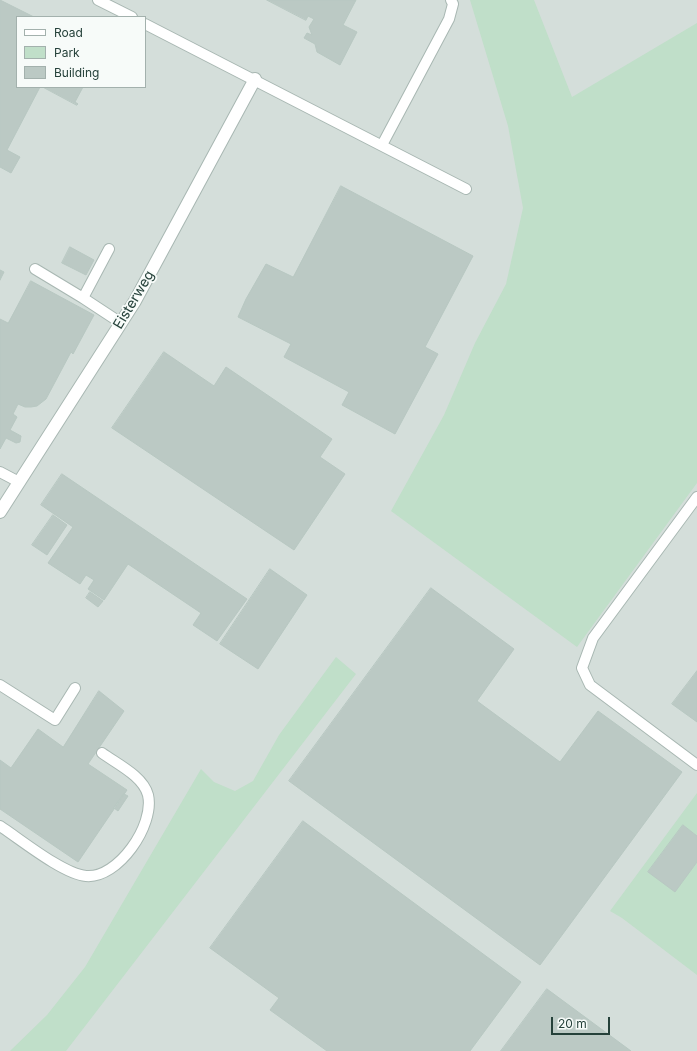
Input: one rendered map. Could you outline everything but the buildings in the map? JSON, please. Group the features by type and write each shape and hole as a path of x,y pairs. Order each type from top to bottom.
{"street":[{"name":"Eisterweg","path":"0,512 135,301 255,79"}],"lane":[{"path":"98,0 130,16"},
{"path":"382,145 449,19 453,4 452,0"},
{"path":"146,24 255,79 466,189"},
{"path":"83,298 109,249"},
{"path":"35,269 121,323"},
{"path":"0,472 19,482"},
{"path":"697,497 594,638 582,668 590,685 697,764"},
{"path":"0,684 55,720 75,688"},
{"path":"0,826 66,870 86,876 107,872 122,860 141,832 148,813 148,795 141,781 102,753"}],"shaded area":[{"path":"0,0 697,0 697,1051 0,1051"}],"green space":[{"path":"470,0 534,0 572,97 697,23 697,483 577,647 391,511 444,415 475,343 506,284 523,208 508,126"},
{"path":"336,657 356,674 66,1051 10,1051 47,1015 85,967 201,769 214,782 235,791 253,781 279,735"},
{"path":"697,793 697,975 622,918 610,911"}]}
